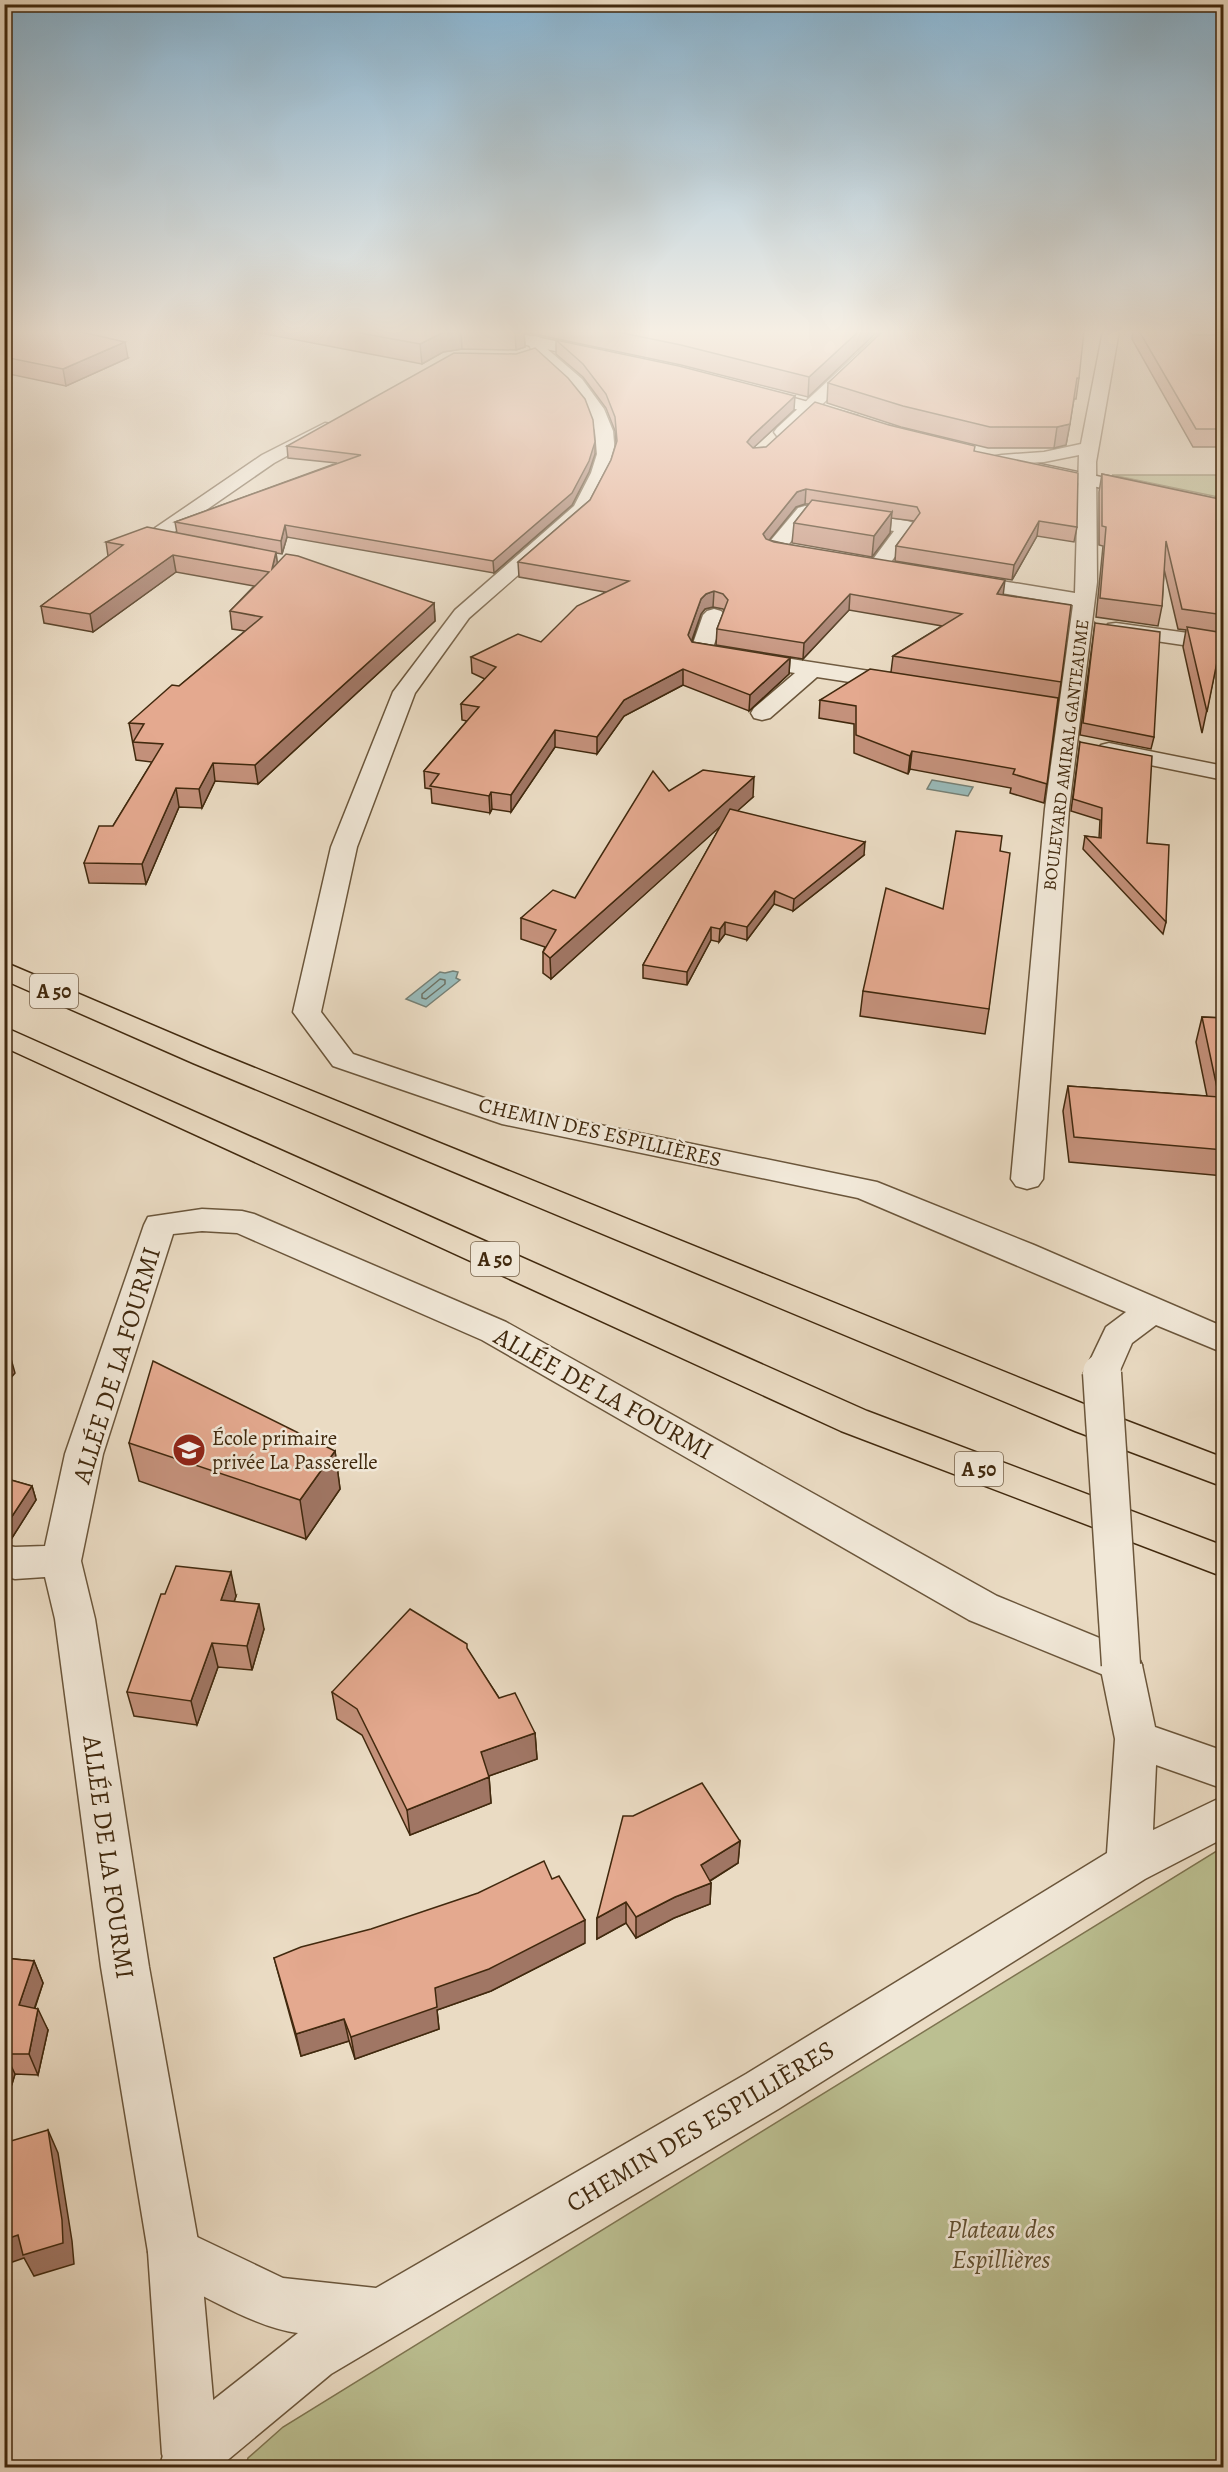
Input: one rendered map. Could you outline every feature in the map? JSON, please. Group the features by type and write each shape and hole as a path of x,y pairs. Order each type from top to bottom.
{"highway":[{"name":"A 50","path":"4,970 203,1057 1088,1421 1224,1473"},
{"name":"A 50","path":"4,1036 854,1421 1224,1562"}],"street":[{"path":"215,550 158,538 162,532 268,459 292,446"},
{"name":"CHEMIN DES ESPILLIÈRES","path":"605,446 606,454 600,473 582,509 462,614 404,692 344,847 307,1012 344,1060 502,1114 866,1189 1022,1253 1151,1311"},
{"path":"1002,460 1054,456 1090,448"},
{"name":"BOULEVARD AMIRAL GANTEAUME","path":"1028,1179 1057,809 1087,582 1086,480 1090,448"},
{"path":"981,454 1086,480 1224,509"},
{"path":"832,558 774,549 805,512 907,527 878,566"},
{"path":"855,562 901,570"},
{"path":"935,576 1084,601"},
{"path":"714,615 701,652 918,686"},
{"path":"1081,624 1224,645"},
{"path":"762,713 813,669"},
{"path":"1046,706 1070,709"},
{"path":"1066,742 1224,773"},
{"name":"ALLÉE DE LA FOURMI","path":"188,2461 174,2252 125,1966 75,1619 61,1562 84,1454 160,1225 202,1220 242,1221 494,1330 983,1608 1121,1665"},
{"path":"1129,1864 1136,1739 1121,1665 1102,1373 1118,1336 1151,1311 1224,1341"},
{"path":"4,1560 15,1563 61,1562"},
{"path":"1136,1739 1224,1770"},
{"name":"CHEMIN DES ESPILLIÈRES","path":"188,2461 312,2355 763,2091 1129,1864 1224,1816"},
{"path":"174,2252 279,2304 379,2315"}],"green space":[{"path":"1112,475 1223,475 1223,498"},
{"name":"Plateau des Espillières","path":"1223,1847 1223,2467 245,2467 248,2458 283,2427"}],"water":[{"path":"932,780 973,787 968,796 927,789"},
{"path":"440,972 458,972 456,978 460,980 426,1007 406,999"}],"building":[{"path":"290,446 594,446 589,461 572,493 493,561 285,525 281,541 175,522 361,455"},
{"path":"615,446 975,446 974,451 1078,473 1077,527 1039,521 1014,565 896,546 920,513 917,507 806,489 797,492 763,534 766,539 774,542 1005,580 997,594 1071,605 1061,682 893,656 962,614 850,594 804,643 717,629 728,600 723,594 714,591 701,599 688,635 692,642 790,658 750,695 683,669 624,700 597,737 555,730 511,795 491,792 489,796 430,786 439,774 424,771 479,707 461,704 496,667 471,657 518,634 541,642 577,606 629,581 518,562 590,500 611,460"},
{"path":"1102,474 1224,500 1224,615 1182,609 1166,541 1162,606 1100,598 1106,527 1102,526"},
{"path":"812,500 892,512 874,536 794,523"},
{"path":"147,527 276,552 272,569 286,554 298,556 434,603 255,765 213,763 199,789 176,788 142,864 84,863 99,826 113,826 163,744 133,742 144,724 129,723 172,685 179,686 262,617 230,611 269,572 173,555 90,614 41,606 123,545 106,542"},
{"path":"1095,623 1160,632 1154,737 1083,723"},
{"path":"1187,627 1224,633 1207,712"},
{"path":"870,669 1058,698 1047,784 1013,774 1015,769 912,751 910,756 856,735 856,706 820,700"},
{"path":"1080,742 1152,756 1147,843 1169,845 1166,922 1085,836 1101,838 1102,808 1073,799"},
{"path":"703,770 754,777 550,958 543,952 556,930 521,918 553,890 575,898 653,771 669,791"},
{"path":"730,809 865,842 794,899 775,891 747,927 725,922 720,929 711,927 687,972 643,965"},
{"path":"956,831 1002,836 1000,851 1010,853 989,1009 863,991 886,888 943,909"},
{"path":"1202,1017 1224,1018 1224,1150 1074,1137 1068,1086 1219,1097"},
{"path":"153,1361 335,1451 300,1500 129,1443"},
{"path":"4,1478 32,1486 5,1527 4,1527"},
{"path":"176,1566 231,1572 221,1600 259,1604 247,1646 212,1643 191,1701 127,1692 161,1594 165,1594"},
{"path":"410,1609 467,1644 467,1648 499,1698 515,1693 535,1733 481,1752 489,1777 407,1810 357,1709 332,1692"},
{"path":"702,1783 740,1841 701,1865 711,1883 675,1897 636,1917 626,1902 597,1918 623,1816 633,1816"},
{"path":"544,1861 552,1879 559,1876 585,1920 489,1969 435,1988 437,2007 351,2037 344,2019 296,2034 274,1958 301,1947 371,1929 478,1893"},
{"path":"4,1958 34,1961 19,2005 38,2009 29,2054 4,2054"},
{"path":"48,2130 62,2220 63,2243 23,2255 18,2235 4,2240 4,2143"}],"place":[{"name":"École primaire privée La Passerelle","path":"189,1450"}]}
